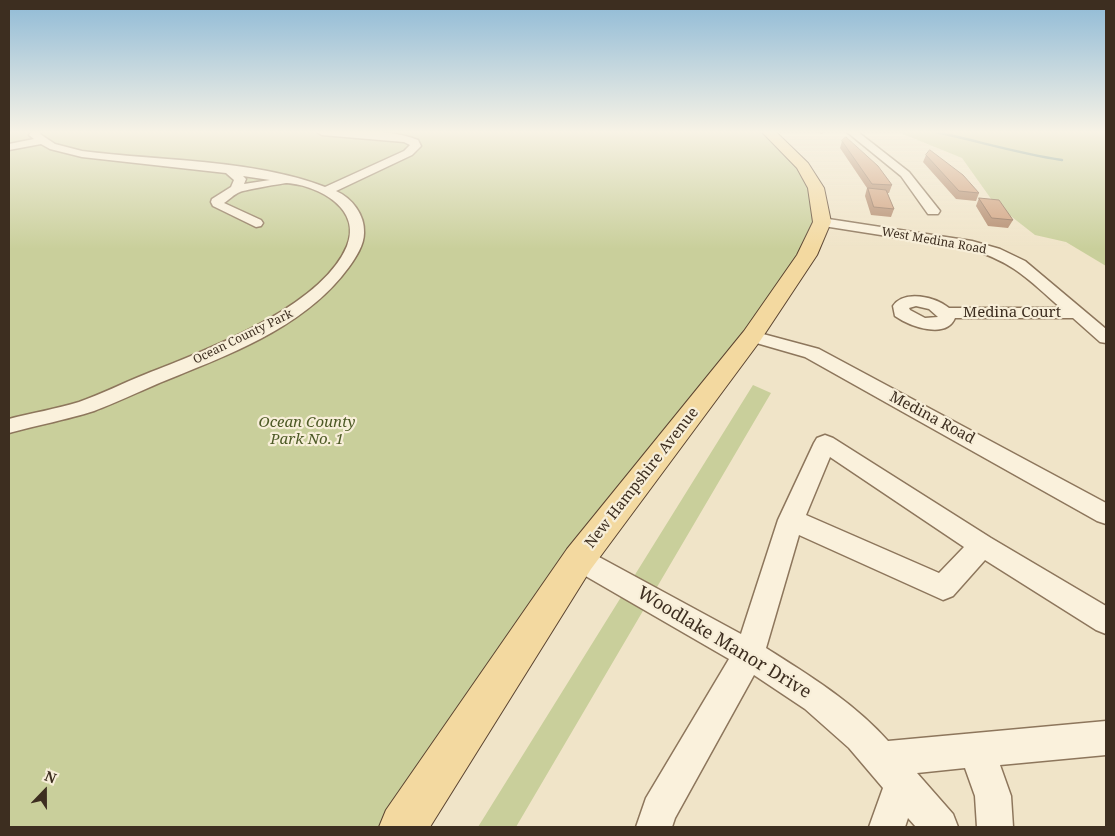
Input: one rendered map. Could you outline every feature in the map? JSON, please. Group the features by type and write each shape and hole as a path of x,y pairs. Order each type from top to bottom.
{"main road":[{"path":"804,171 816,188 822,222"},
{"name":"New Hampshire Avenue","path":"404,827 579,558 752,336 807,255 822,222"}],"street":[{"path":"230,171 240,179 236,189"},
{"name":"Ocean County Park","path":"9,426 85,406 209,355 270,326 304,305 338,272 356,243 358,227 355,213 349,205 327,191 291,180 235,171"},
{"path":"327,191 370,171"},
{"path":"901,171 933,211"},
{"path":"256,223 219,206 217,202 236,189 291,180"},
{"name":"West Medina Road","path":"822,222 972,245 995,252 1020,264 1106,338"},
{"name":"Medina Court","path":"946,313 1077,313"},
{"name":"Medina Road","path":"752,336 812,353 1106,514"},
{"path":"654,827 659,811 749,654 791,520 825,443 982,545 1106,622"},
{"path":"791,520 944,588 982,545"},
{"name":"Woodlake Manor Drive","path":"579,558 749,654 816,698 861,736 940,827"},
{"path":"887,827 891,771 976,751 1106,738"},
{"path":"976,751 990,779 995,810 995,827"}],"green space":[{"name":"Ocean County Park No. 1","path":"9,171 801,171 809,187 818,236 579,559 403,827 9,827"},
{"path":"971,171 1106,171 1106,266 1066,242 1035,235 994,203"},
{"path":"753,385 771,393 516,827 478,827"}],"building":[{"path":"863,171 882,171 892,185 872,184"},
{"path":"941,171 958,171 979,193 959,191"},
{"path":"868,188 886,190 894,209 874,207"},
{"path":"979,198 999,200 1013,220 992,218"}]}
